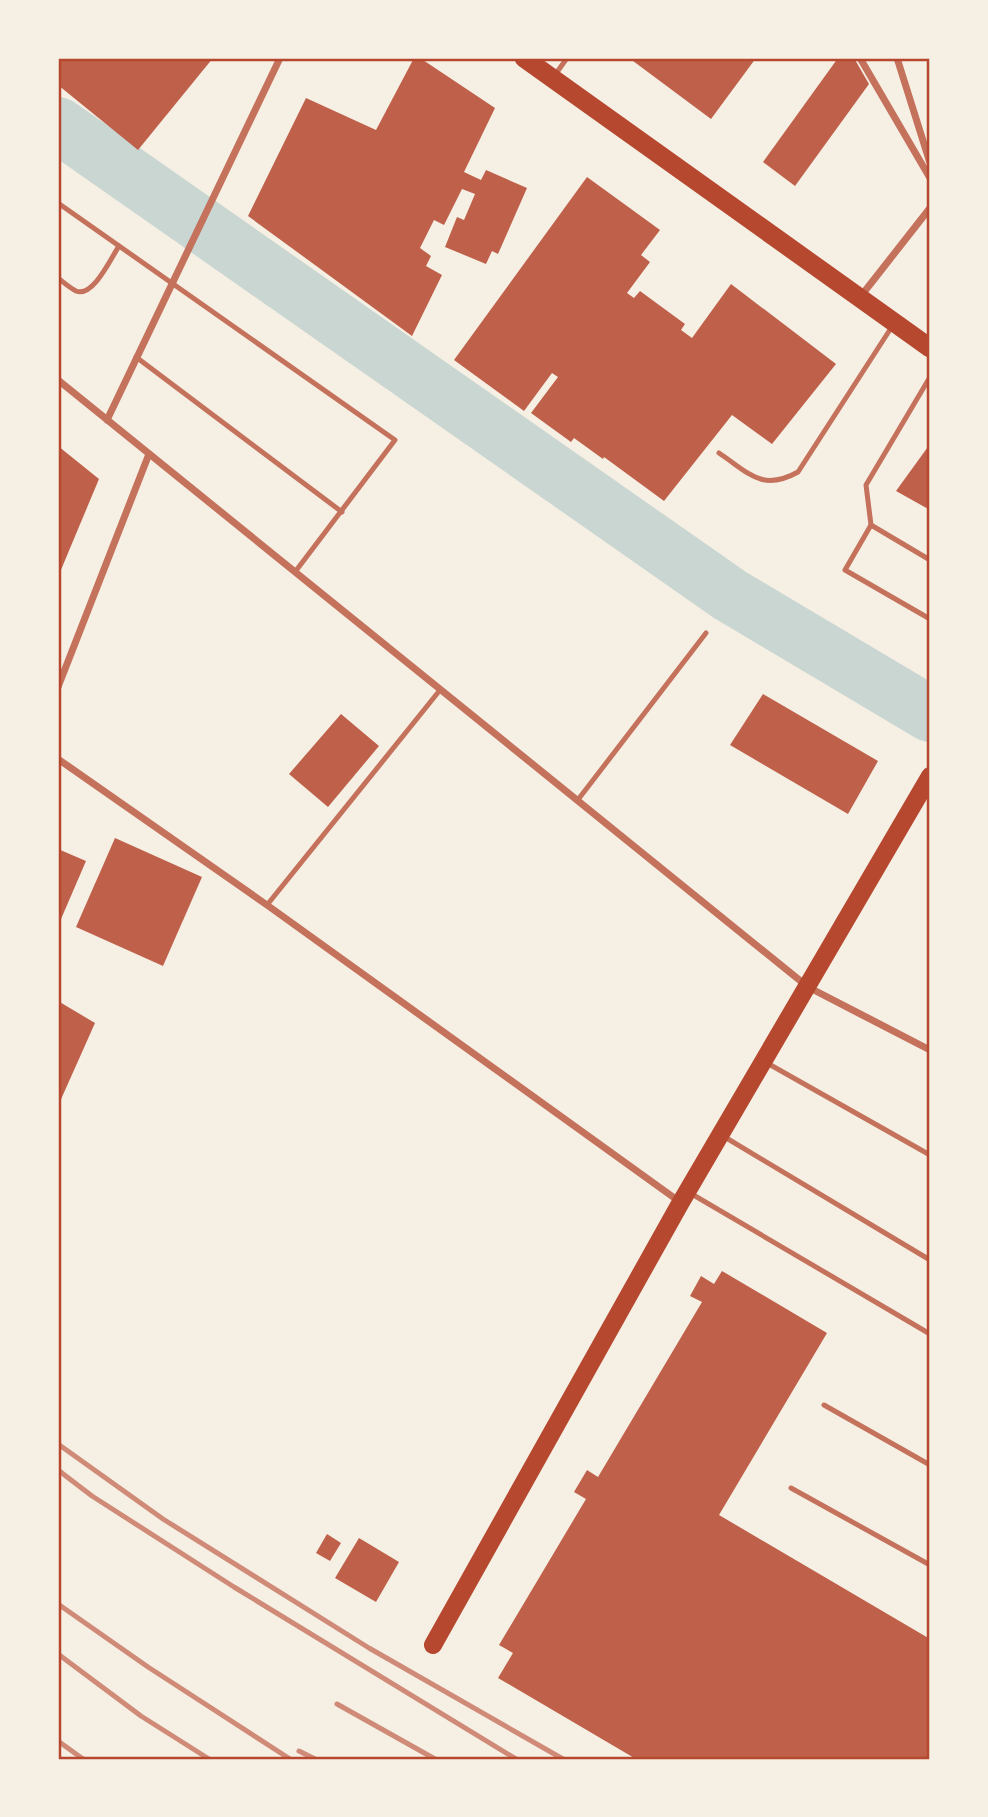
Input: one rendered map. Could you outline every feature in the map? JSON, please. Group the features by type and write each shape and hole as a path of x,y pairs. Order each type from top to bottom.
{"highway":[{"path":"524,58 926,343"}],"main road":[{"path":"433,1645 684,1197 930,776"}],"street":[{"path":"107,420 279,58"},
{"path":"860,58 930,178"},
{"path":"897,58 930,163"},
{"path":"860,297 930,208"},
{"path":"58,380 808,987 930,1050"},
{"path":"58,687 149,454"},
{"path":"58,759 684,1197"}],"lane":[{"path":"553,78 567,58"},
{"path":"58,203 395,440 295,572"},
{"path":"58,278 77,291 85,292 92,288 119,246"},
{"path":"719,453 760,481 783,480 798,472 895,322"},
{"path":"136,357 342,512"},
{"path":"930,377 866,485 871,525 845,570 930,619"},
{"path":"871,525 930,560"},
{"path":"577,801 706,633"},
{"path":"267,905 440,690"},
{"path":"764,1061 930,1156"},
{"path":"721,1134 930,1260"},
{"path":"684,1197 930,1334"},
{"path":"824,1405 930,1465"},
{"path":"791,1488 930,1565"}],"building":[{"path":"58,58 213,58 138,150 58,85"},
{"path":"414,58 420,58 495,108 464,172 481,180 486,170 527,188 498,254 492,251 486,264 445,247 457,217 464,220 475,194 462,189 444,225 434,220 420,248 431,256 426,266 442,275 412,336 248,216 306,98 376,130"},
{"path":"629,58 756,58 711,119"},
{"path":"838,58 854,58 869,84 795,186 763,162"},
{"path":"587,177 660,230 641,255 650,262 627,293 634,298 640,291 685,324 681,330 692,338 731,284 836,364 772,444 732,415 664,501 604,457 603,459 574,438 571,442 531,413 558,377 552,373 524,411 454,360"},
{"path":"930,444 930,510 896,491"},
{"path":"58,446 99,479 58,577"},
{"path":"763,694 878,761 848,814 730,745"},
{"path":"341,714 379,746 328,807 289,774"},
{"path":"115,838 202,877 163,966 76,927"},
{"path":"58,849 86,861 58,926"},
{"path":"58,1001 95,1023 58,1106"},
{"path":"722,1271 827,1333 719,1515 930,1639 930,1759 636,1759 498,1678 513,1653 499,1645 586,1499 574,1492 587,1470 598,1477 702,1302 690,1296 701,1276 714,1284"},
{"path":"327,1534 341,1543 330,1561 316,1553"},
{"path":"359,1538 399,1562 376,1602 335,1578"}],"waterway":[{"path":"58,125 730,595 930,714"}],"railway":[{"path":"58,1444 163,1519 369,1648 563,1759"},
{"path":"58,1470 92,1496 234,1587 516,1759"},
{"path":"58,1604 148,1667 290,1759"},
{"path":"58,1654 141,1716 209,1759"},
{"path":"337,1704 435,1759"},
{"path":"58,1741 83,1759"},
{"path":"299,1751 315,1759"}]}
